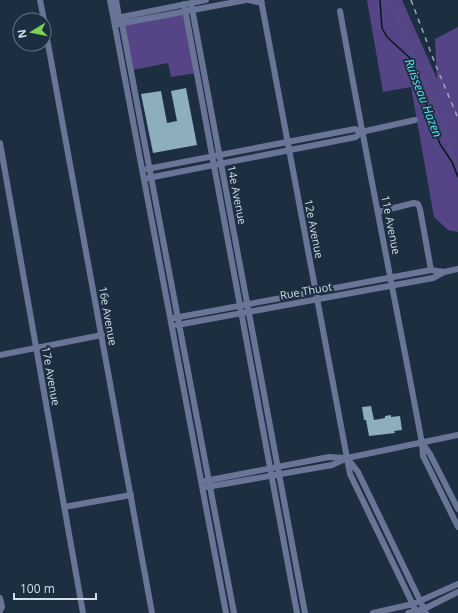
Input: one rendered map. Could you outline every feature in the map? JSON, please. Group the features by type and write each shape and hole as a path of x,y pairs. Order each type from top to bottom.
{"street":[{"name":"16e Avenue","path":"40,0 42,12"},
{"path":"110,0 116,20 126,84 156,246 226,613"},
{"path":"116,0 116,20"},
{"path":"116,20 206,0"},
{"path":"122,24 248,0 262,2"},
{"name":"12e Avenue","path":"262,2 350,474 417,612"},
{"name":"14e Avenue","path":"191,3 305,613"},
{"name":"14e Avenue","path":"184,4 297,613"},
{"name":"11e Avenue","path":"340,11 422,443 423,456 458,527"},
{"path":"116,20 122,24 134,82 234,613"},
{"name":"16e Avenue","path":"50,52 152,613"},
{"path":"126,84 134,82"},
{"path":"133,120 141,119"},
{"path":"144,179 356,137 362,132 416,120"},
{"path":"142,170 355,129 362,132"},
{"name":"17e Avenue","path":"0,143 83,613"},
{"path":"378,212 418,204 431,270"},
{"path":"156,246 164,245"},
{"name":"Rue Thuot","path":"171,326 433,278 444,272 458,269"},
{"name":"Rue Thuot","path":"170,318 431,270 444,272"},
{"path":"0,355 102,335"},
{"path":"256,392 264,391"},
{"path":"186,403 194,401"},
{"path":"202,488 332,465 347,458 458,435"},
{"name":"11e Avenue","path":"422,443 430,454 458,508 450,511"},
{"path":"201,481 329,457 347,458"},
{"name":"12e Avenue","path":"347,458 358,472 425,611"},
{"path":"64,507 131,495"},
{"path":"380,537 388,534"},
{"path":"286,554 294,552"},
{"path":"217,564 224,563"},
{"path":"375,613 420,602 458,584"},
{"path":"408,613 425,611 458,592"},
{"path":"0,598 2,607 0,612"}],"path":[{"path":"386,0 393,8 401,24 425,84 427,93 443,124 458,170"}],"shaded area":[{"path":"367,0 402,0 437,79 435,39 458,27 458,232 448,230 434,217 411,87 383,92"},
{"path":"185,11 196,73 171,77 168,63 133,70 122,24"}],"building":[{"path":"186,88 197,145 153,153 141,94 161,91 167,123 177,121 171,91"},
{"path":"371,406 374,420 391,415 391,417 400,416 402,430 394,431 395,433 369,436 362,407"}],"waterway":[{"name":"Ruisseau Hazen","path":"380,0 382,28 387,37 410,58 413,75 419,83 440,144 452,162 458,177"}],"railway":[{"path":"411,0 458,118"}]}
